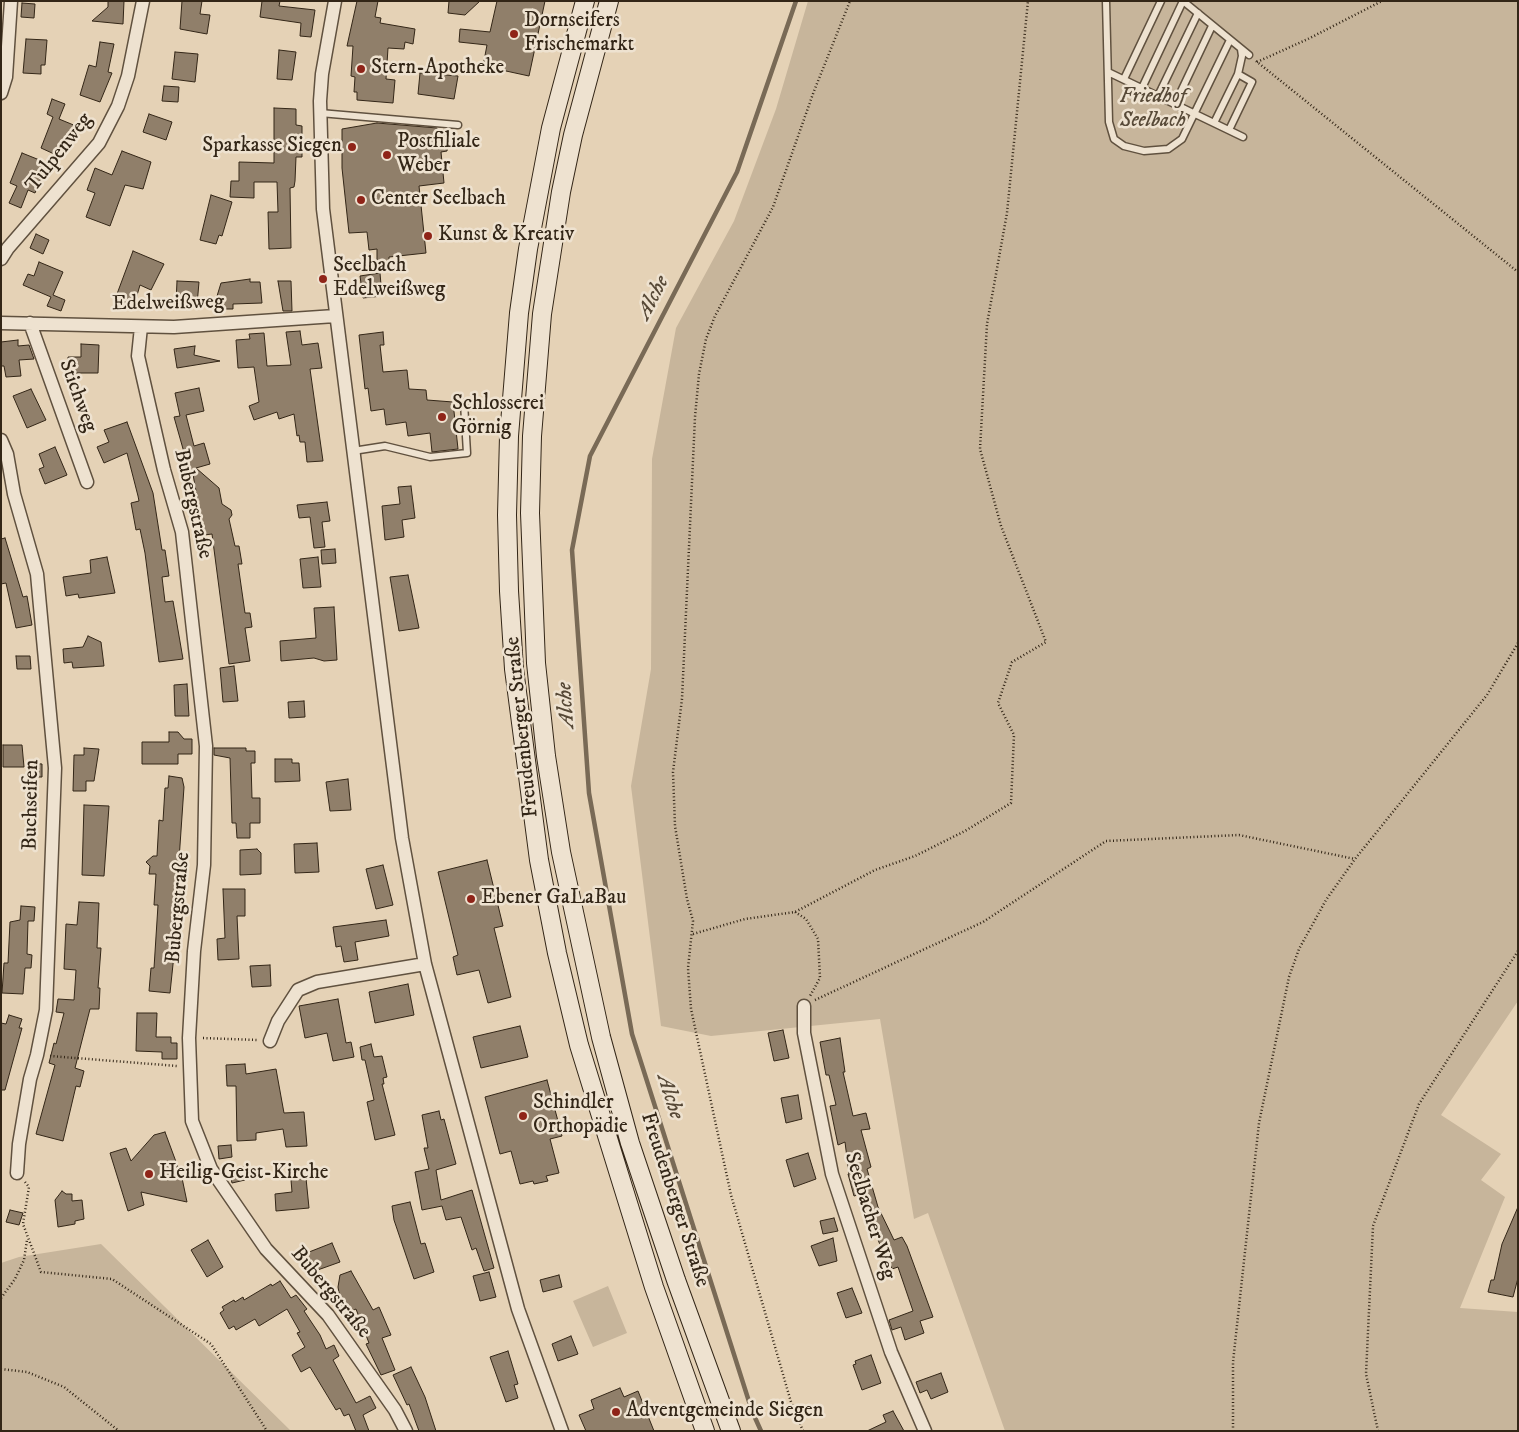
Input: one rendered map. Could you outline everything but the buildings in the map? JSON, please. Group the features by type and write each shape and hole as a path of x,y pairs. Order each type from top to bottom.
{"main road":[{"name":"Freudenberger Straße","path":"585,1 551,128 528,249 519,313 509,436 507,515 514,669 538,860 557,953 579,1045 654,1287 705,1431"},
{"name":"Freudenberger Straße","path":"610,1 573,135 560,200 542,314 532,436 530,513 536,663 546,756 561,852 601,1037 630,1142 667,1253 731,1431"}],"street":[{"path":"1,93 6,77 11,1"},
{"name":"Tulpenweg","path":"1,259 8,248 98,143 118,106 128,76 143,1"},
{"path":"335,1 322,74 320,113 323,209 402,838 425,964 518,1309 562,1431"},
{"name":"Edelweißweg","path":"1,323 174,327 336,316"},
{"name":"Stichweg","path":"30,324 87,482"},
{"name":"Bubergstraße","path":"141,327 138,356 164,470 182,532 206,746 204,865 194,951 189,1038 188,1067 192,1121 211,1169 266,1249 328,1315 395,1410 406,1431"},
{"name":"Buchseifen","path":"1,440 7,454 14,494 37,574 55,768 46,1010 30,1079 19,1144 17,1174"},
{"path":"1,492 14,494"},
{"path":"270,1041 286,1006 298,990 317,982 425,964"},
{"name":"Seelbacher Weg","path":"804,1006 804,1032 832,1174 891,1352 925,1431"}],"lane":[{"path":"1106,1 1109,122 1114,139 1124,146 1144,151 1168,149 1182,139 1230,40"},
{"path":"1124,79 1161,1"},
{"path":"1142,88 1183,1 1249,55"},
{"path":"1158,96 1198,13"},
{"path":"1175,104 1212,26"},
{"path":"1214,124 1238,74 1242,56 1241,49"},
{"path":"1108,72 1243,137"},
{"path":"1229,130 1252,82 1238,74"},
{"path":"320,113 458,125"},
{"path":"352,451 385,446 430,457 467,453 464,402"}],"path":[{"path":"803,1431 791,1402 731,1196 688,990 688,968 694,921 687,900 675,826 673,772 682,699 690,490 699,374 706,339 715,316 773,207 814,91 850,1"},
{"path":"693,934 745,920 795,912 875,870 915,856 956,835 1011,802 1014,735 998,703 1012,662 1046,642 1001,526 980,449 987,324 1007,212 1028,1"},
{"path":"1257,62 1382,1"},
{"path":"1249,55 1518,272"},
{"path":"1233,1431 1233,1362 1249,1225 1254,1158 1264,1097 1290,976 1299,949 1326,900 1355,859 1487,695 1518,643"},
{"path":"804,1006 983,922 1106,841 1239,835 1355,859"},
{"path":"795,912 806,919 818,939 820,978 804,1006"},
{"path":"1378,1431 1366,1374 1373,1226 1419,1104 1518,951"},
{"path":"189,1038 270,1041"},
{"path":"37,1055 188,1067"},
{"path":"17,1174 30,1187 23,1224 27,1239 42,1272 112,1279 211,1344 267,1431"},
{"path":"1,1298 15,1279 24,1260 27,1239"},
{"path":"1,1369 26,1372 64,1387 120,1431"}],"green space":[{"name":"Friedhof Seelbach","path":"808,1 1518,1 1518,1001 1441,1115 1501,1154 1481,1180 1505,1197 1460,1308 1518,1312 1518,1431 1005,1431 928,1213 914,1219 880,1019 711,1036 661,1026 631,786 651,669 652,459 676,328 734,221 776,109"},
{"path":"101,1244 291,1431 1,1431 1,1263 19,1257"},
{"path":"608,1286 627,1333 593,1347 573,1301"}],"waterway":[{"name":"Alche","path":"761,1431 752,1411 632,1034 589,793 572,550 590,456 737,172 796,1"}],"place":[{"name":"Dornseifers Frischemarkt","path":"514,34"},
{"name":"Stern-Apotheke","path":"361,69"},
{"name":"Sparkasse Siegen","path":"352,147"},
{"name":"Postfiliale Weber","path":"387,155"},
{"name":"Center Seelbach","path":"361,200"},
{"name":"Kunst & Kreativ","path":"428,236"},
{"name":"Seelbach Edelweißweg","path":"323,279"},
{"name":"Schlosserei Görnig","path":"442,417"},
{"name":"Ebener GaLaBau","path":"471,899"},
{"name":"Schindler Orthopädie","path":"523,1116"},
{"name":"Heilig-Geist-Kirche","path":"149,1174"},
{"name":"Adventgemeinde Siegen","path":"616,1412"}]}
